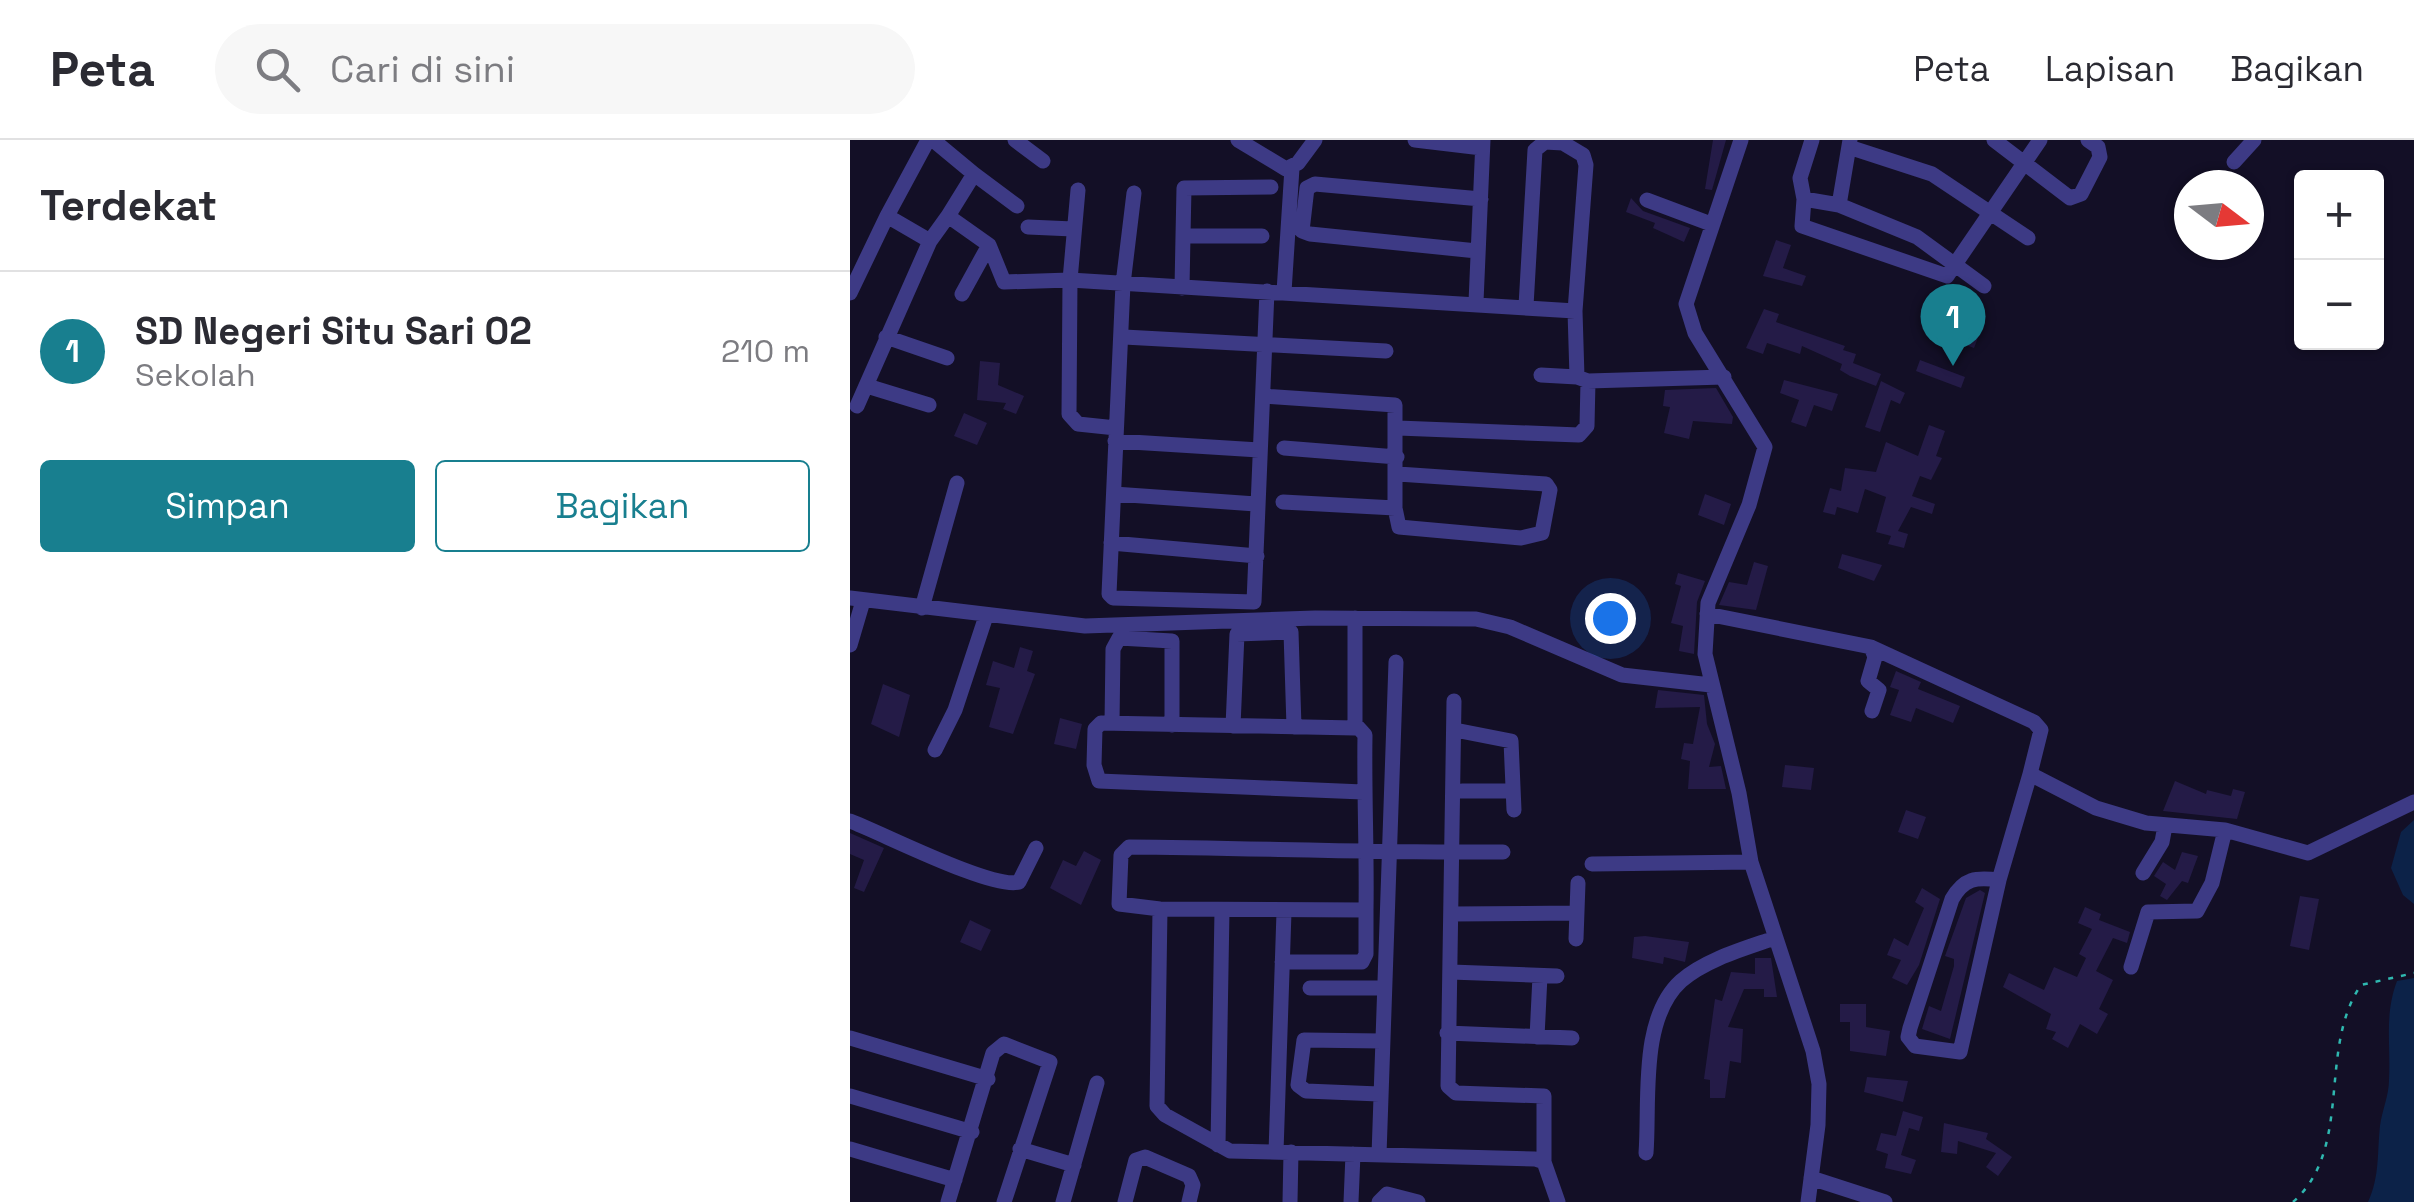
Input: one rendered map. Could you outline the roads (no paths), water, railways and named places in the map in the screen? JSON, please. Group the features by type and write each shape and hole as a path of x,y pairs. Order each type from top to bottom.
{"street":[{"path":"850,293 930,140 1017,206"},
{"path":"1015,140 1043,161"},
{"path":"1284,292 1292,168 1315,140"},
{"path":"1414,140 1482,144 1476,302"},
{"path":"1741,140 1686,304 1695,332 1764,447 1749,505 1716,578 1707,614 1705,654 1739,792 1750,862 1816,1068 1818,1125 1808,1202"},
{"path":"1812,140 1800,178 1804,199 1801,221 1806,229 1947,276 2040,140"},
{"path":"1994,140 2065,197 2078,196 2100,157 2098,147 2088,140"},
{"path":"2234,162 2254,140"},
{"path":"1240,141 1274,164 1292,168"},
{"path":"1398,428 1579,435 1587,426 1575,311 1586,165 1583,154 1564,144 1545,142 1536,150 1526,306"},
{"path":"1839,205 1849,143 1932,174 2028,238"},
{"path":"857,406 930,240 974,174"},
{"path":"1477,251 1310,234 1302,230 1301,214 1307,188 1315,184 1481,199"},
{"path":"1182,288 1184,188 1272,187"},
{"path":"1078,190 1070,280 1069,414 1078,424 1116,434 1259,450"},
{"path":"1134,193 1123,284 1124,337 1110,543 1109,594 1120,600 1251,604 1257,556 1266,291"},
{"path":"1804,199 1839,205 1917,237 1984,286"},
{"path":"1647,200 1711,224"},
{"path":"887,216 930,240"},
{"path":"948,216 988,245 1004,282 1070,280 1575,311"},
{"path":"1028,227 1073,229"},
{"path":"1184,236 1262,236"},
{"path":"962,294 988,245"},
{"path":"886,337 947,358"},
{"path":"1124,337 1386,351"},
{"path":"1542,375 1582,379 1724,377"},
{"path":"867,386 929,405"},
{"path":"1264,396 1392,404 1398,408 1395,508 1399,527 1534,538 1542,533 1550,490 1546,484 1398,474"},
{"path":"1284,448 1397,457"},
{"path":"922,608 957,483"},
{"path":"1114,494 1256,504"},
{"path":"1283,502 1395,508"},
{"path":"1110,543 1257,556"},
{"path":"850,645 856,599 1084,626 1476,618 1546,641 1622,675 1711,685"},
{"path":"1707,614 1871,647 2038,725 2041,736 1999,880 1960,1052 1915,1046 1908,1036 1910,1028 1952,899 1964,882 1974,878 1999,880"},
{"path":"935,750 955,710 986,616"},
{"path":"1355,618 1355,728"},
{"path":"1233,726 1236,634 1292,632 1294,727"},
{"path":"1112,723 1114,642 1150,640 1172,642 1174,647 1172,725"},
{"path":"1871,647 1876,658 1868,680 1879,690 1872,711"},
{"path":"1379,1155 1396,662"},
{"path":"1454,701 1447,1034 1451,1091 1544,1096 1544,1162 1558,1202"},
{"path":"1282,962 1362,962 1366,954 1363,729 1112,723 1095,729 1094,764 1100,781 1363,792"},
{"path":"1454,730 1511,741 1514,810"},
{"path":"2030,774 2096,808 2165,826 2224,830 2308,853 2414,802"},
{"path":"1462,791 1512,791"},
{"path":"850,821 986,878 1012,884 1020,882 1036,848"},
{"path":"2143,873 2162,842 2165,826"},
{"path":"2132,967 2148,912 2188,913 2203,903 2224,830"},
{"path":"1366,910 1160,909 1119,904 1124,849 1502,852"},
{"path":"1592,864 1750,862"},
{"path":"1576,939 1578,883"},
{"path":"1160,909 1157,1106 1166,1116 1230,1150 1544,1162"},
{"path":"1218,1145 1222,910"},
{"path":"1284,912 1283,1152 1290,1202"},
{"path":"1452,914 1577,913"},
{"path":"1646,1153 1654,1032 1670,994 1683,980 1715,962 1772,939"},
{"path":"1451,972 1558,976"},
{"path":"1537,1037 1540,976"},
{"path":"1310,988 1383,988"},
{"path":"1447,1034 1572,1038"},
{"path":"1379,1094 1306,1091 1298,1084 1304,1040 1382,1041"},
{"path":"852,1044 988,1079"},
{"path":"948,1202 993,1053 1004,1044 1050,1062 1004,1202"},
{"path":"1062,1202 1097,1083"},
{"path":"850,1096 972,1132"},
{"path":"1020,1148 1074,1165"},
{"path":"850,1149 955,1180"},
{"path":"1351,1202 1353,1154"},
{"path":"1125,1202 1141,1157 1189,1176 1193,1185 1188,1202"},
{"path":"1811,1178 1885,1202"},
{"path":"1379,1202 1388,1194 1418,1202"}],"water":[{"path":"2414,820 2414,904 2403,895 2391,868 2401,832"},
{"path":"2414,978 2414,1202 2368,1202 2389,1086 2393,994 2397,981"}],"place":[{"name":"SD Negeri Situ Sari 02","path":"1953,366"}]}
